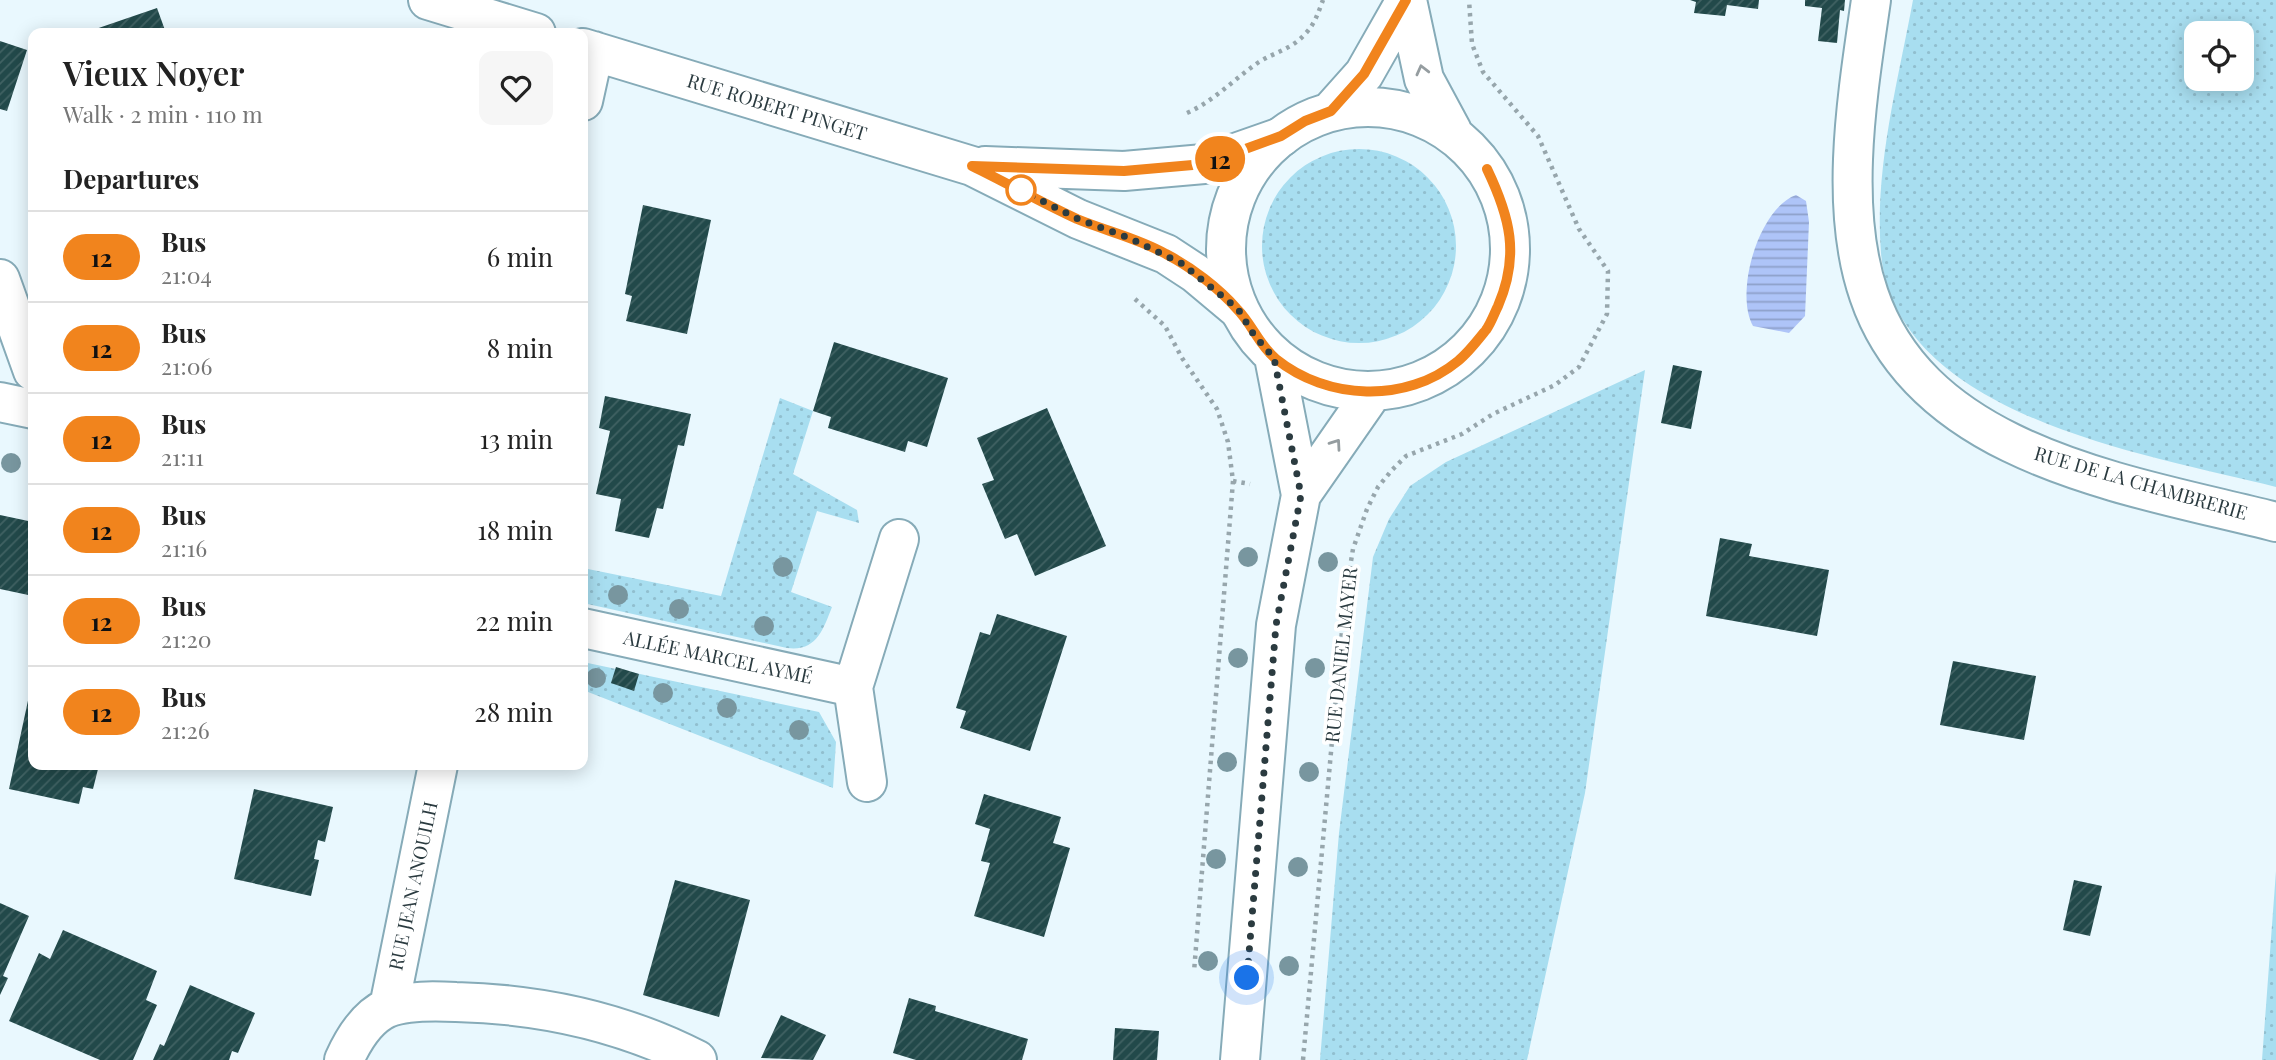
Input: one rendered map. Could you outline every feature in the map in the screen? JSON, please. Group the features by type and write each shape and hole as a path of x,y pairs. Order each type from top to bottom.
{"street":[{"path":"428,0 520,28"},
{"path":"1331,111 1364,74 1406,0"},
{"path":"1406,0 1424,79 1452,131 1487,169 1504,205 1511,245 1507,284 1488,327 1458,362 1417,384 1372,393 1326,387 1299,375 1274,358 1254,335 1238,309 1229,279 1226,247 1229,216 1241,185 1258,159 1281,136 1305,121 1331,111 1359,107 1406,109 1452,131"},
{"name":"RUE DE LA CHAMBRERIE","path":"1871,0 1860,74 1854,160 1857,240 1868,295 1894,350 1927,387 1963,418 2015,446 2139,487 2276,522"},
{"name":"RUE ROBERT PINGET","path":"588,49 972,166 1078,219 1166,254 1195,273 1238,309"},
{"name":"RUE ROBERT PINGET","path":"972,166 1124,171 1204,164 1281,136"},
{"path":"0,279 28,357"},
{"path":"1240,1060 1276,625 1301,495 1274,358"},
{"path":"1301,495 1372,393"},
{"path":"0,402 28,408"},
{"path":"867,782 853,687 899,539"},
{"name":"ALLÉE MARCEL AYMÉ","path":"588,629 853,687"},
{"name":"RUE JEAN ANOUILH","path":"389,1007 437,770"},
{"path":"344,1060 359,1032 374,1016 389,1007 432,1001 538,1007 606,1023 697,1060"}],"path":[{"path":"1184,115 1202,106 1261,61 1286,50 1316,21 1323,0"},
{"name":"RUE DANIEL MAYER","path":"1303,1060 1345,598 1353,549 1367,509 1378,487 1406,456 1462,434 1493,414 1555,385 1579,367 1607,314 1608,271 1579,229 1538,136 1483,72 1472,44 1469,0"},
{"path":"1129,294 1148,307 1165,326 1182,358 1217,409 1228,442 1233,481 1193,977"}],"shaded area":[{"path":"1913,0 2276,0 2276,487 2163,460 2036,420 1979,391 1931,354 1897,309 1881,253 1881,189 1894,94"},
{"path":"1359,149 1396,156 1428,177 1449,209 1456,246 1449,283 1428,315 1396,336 1359,343 1322,336 1290,315 1269,283 1262,246 1269,209 1290,177 1322,156"},
{"path":"1796,195 1806,201 1809,222 1805,316 1789,333 1753,326 1748,311 1748,273 1761,233 1771,216 1783,203"},
{"path":"1645,370 1585,793 1527,1060 1320,1060 1339,833 1373,557 1389,519 1410,486 1446,462"},
{"path":"780,398 813,411 793,474 857,510 859,523 817,511 791,592 832,607 825,624 812,643 805,647 787,648 588,604 588,569 721,596"},
{"path":"588,663 819,712 836,742 833,788 588,692"},
{"path":"2276,871 2276,1060 2262,1060"}],"building":[{"path":"1690,0 1759,0 1758,9 1727,5 1725,16 1694,13 1696,2"},
{"path":"1805,0 1845,0 1844,11 1840,10 1837,43 1818,41 1822,8 1805,6"},
{"path":"157,8 164,28 99,28"},
{"path":"0,41 27,50 7,111 0,109"},
{"path":"643,205 711,220 687,334 626,321 632,296 625,294"},
{"path":"834,342 948,378 927,447 908,441 905,452 828,428 831,417 813,411"},
{"path":"1673,365 1702,371 1691,429 1661,423"},
{"path":"605,396 691,414 684,446 678,445 663,509 657,508 649,538 615,531 621,499 596,494 610,431 599,428"},
{"path":"1047,408 1106,546 1035,576 1017,534 1005,539 982,484 994,480 977,438"},
{"path":"0,515 28,521 28,595 0,589"},
{"path":"1720,538 1752,544 1749,556 1829,570 1817,636 1706,616"},
{"path":"997,614 1067,636 1030,751 960,728 966,711 956,708 980,632 990,635"},
{"path":"1953,661 2036,676 2024,740 1940,725"},
{"path":"616,667 639,674 634,691 611,683"},
{"path":"28,701 28,770 98,770 93,789 83,787 79,804 9,789"},
{"path":"254,789 333,807 325,842 318,840 314,859 319,860 311,896 234,879"},
{"path":"984,794 1061,817 1053,843 1070,848 1044,937 974,916 990,863 981,861 990,829 975,824"},
{"path":"675,880 750,900 719,1017 643,995"},
{"path":"2074,880 2102,886 2090,936 2063,930"},
{"path":"0,903 29,916 3,976 8,978 0,995"},
{"path":"63,930 157,971 146,1000 157,1005 133,1060 100,1060 9,1021 39,953 50,959"},
{"path":"190,985 255,1013 238,1053 232,1051 229,1060 153,1060 160,1044 164,1046"},
{"path":"909,998 936,1006 935,1011 1028,1039 1022,1060 916,1060 893,1053"},
{"path":"781,1015 826,1035 813,1060 761,1058"},
{"path":"1115,1028 1159,1031 1157,1060 1113,1060"}],"bus line":[{"name":"12","path":"1406,0 1364,74 1331,111 1305,121 1281,136 1204,164 1124,171 972,166 1078,219 1166,254 1195,273 1238,309 1254,335 1274,358 1299,375 1326,387 1372,393 1417,384 1458,362 1488,327 1507,284 1511,245 1504,205 1487,169"}],"route":[{"path":"1021,190 1078,219 1111,230 1181,263 1238,309 1254,335 1274,358 1301,495 1276,625 1247,978"}]}
